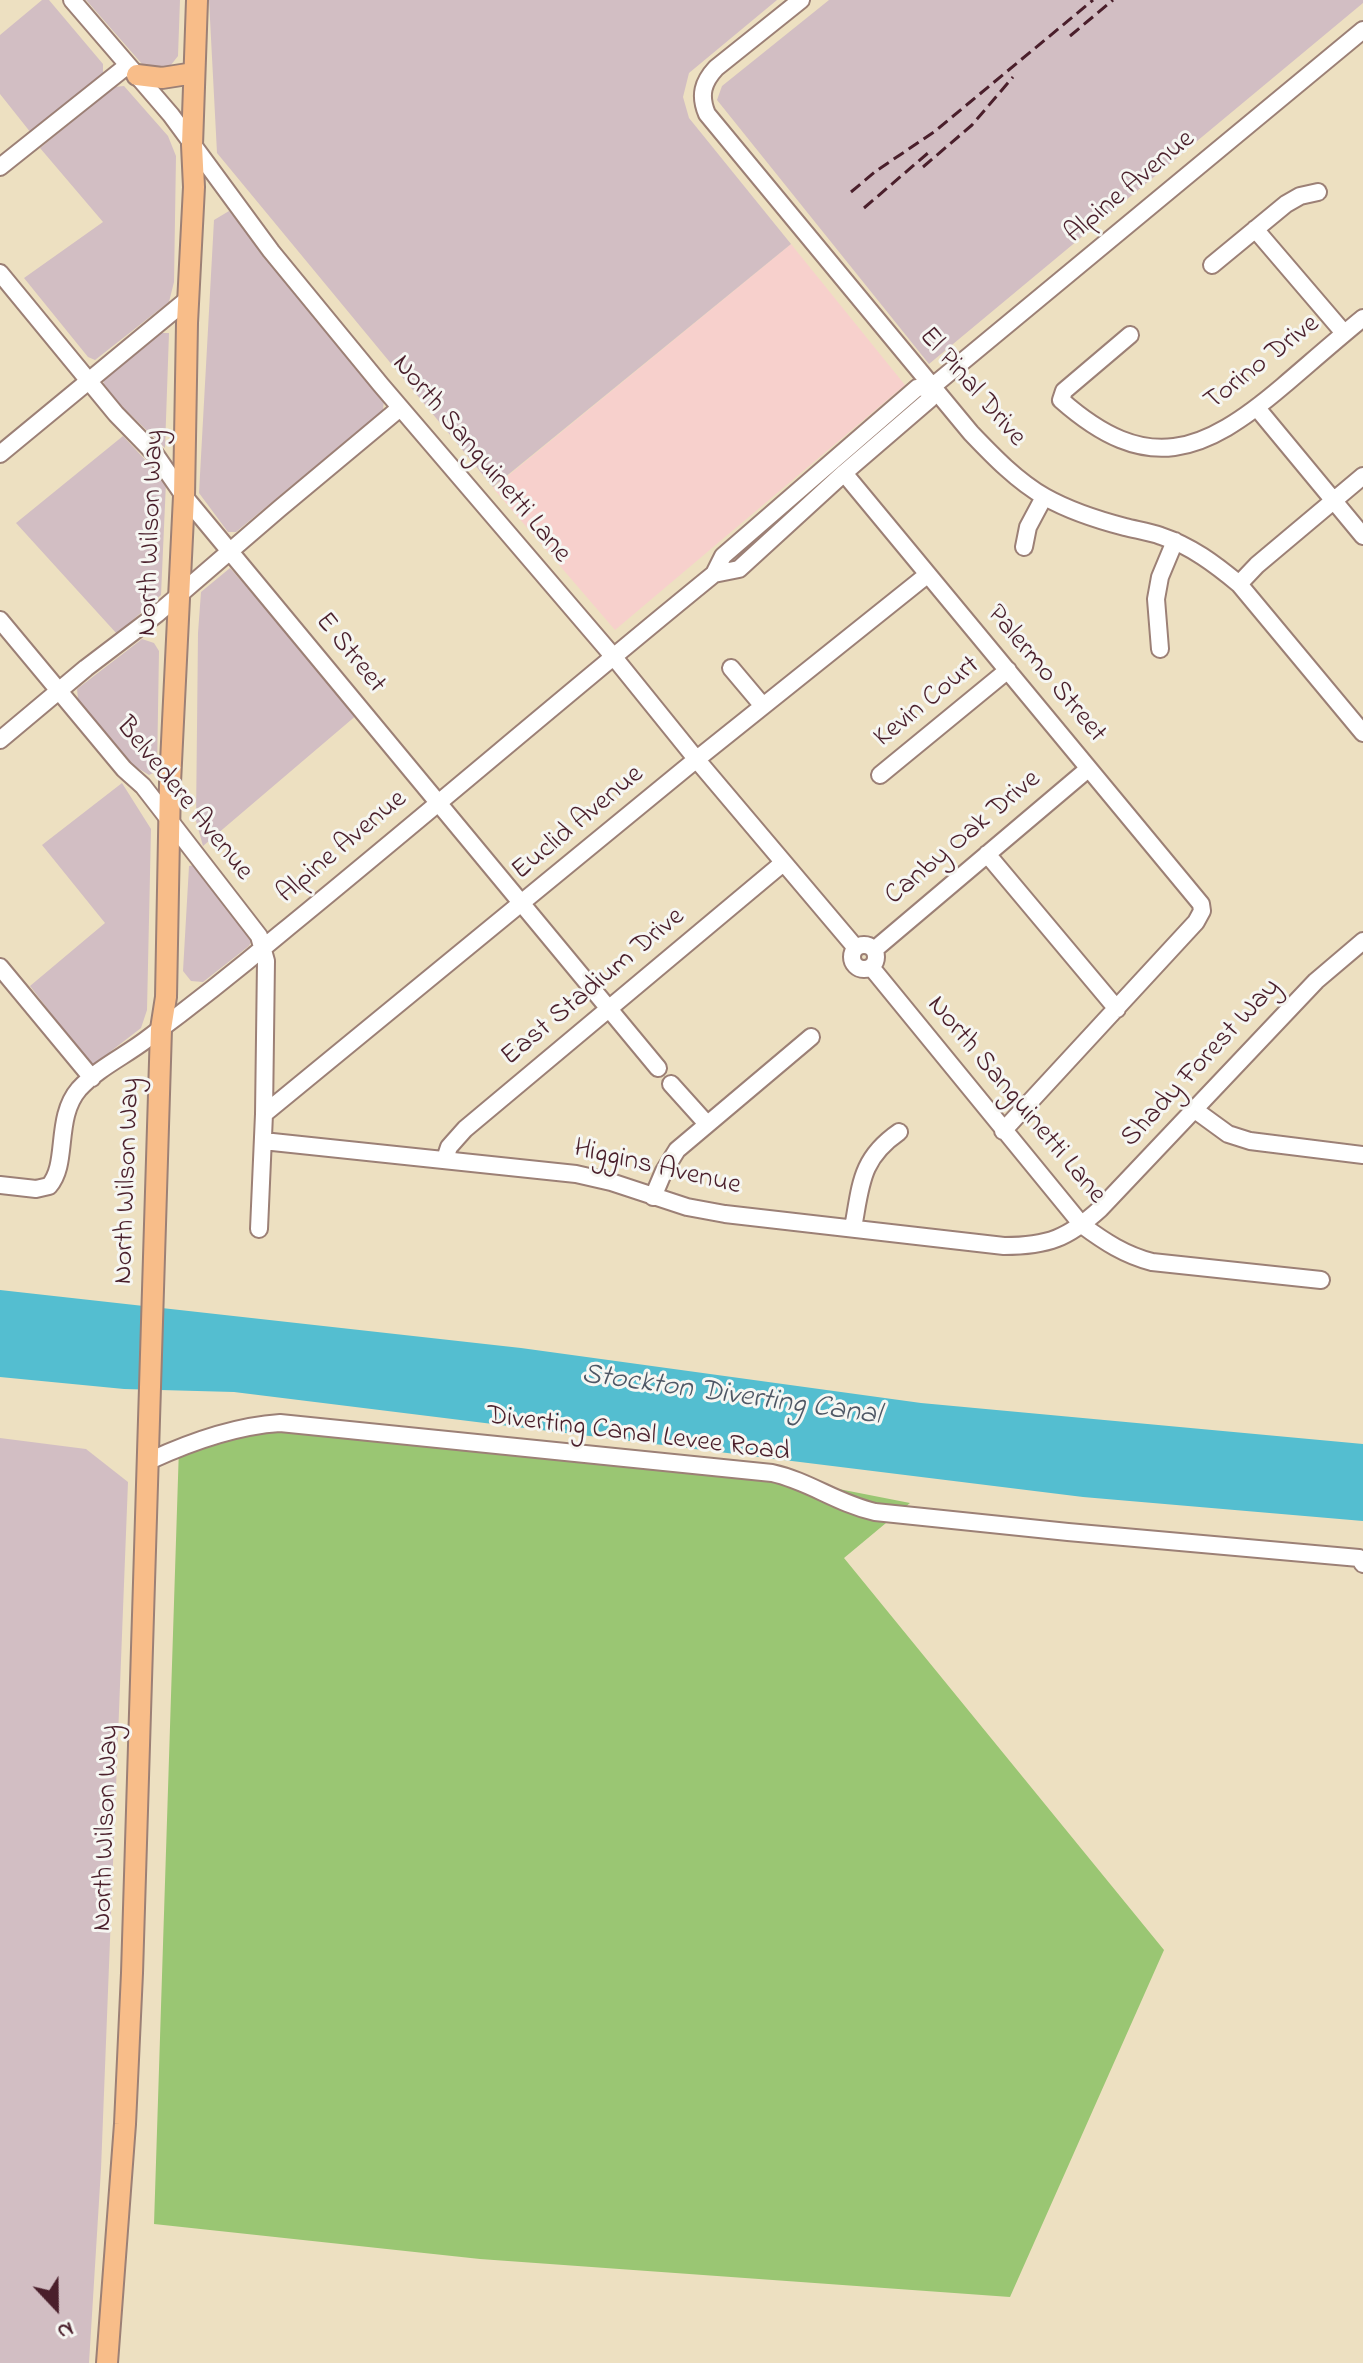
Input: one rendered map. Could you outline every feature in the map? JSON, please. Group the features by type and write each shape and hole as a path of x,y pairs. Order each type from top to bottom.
{"main road":[{"name":"North Wilson Way","path":"107,2363 125,2112 155,1288 161,1029 166,997 169,820 184,496 197,0"},
{"path":"132,70 162,78 194,73"}],"street":[{"name":"North Sanguinetti Lane","path":"72,0 171,115 271,251 400,408 613,656 856,948"},
{"name":"El Pinal Drive","path":"801,0 716,68 705,84 703,105 718,128 994,457 1044,497 1098,520 1159,535 1204,556 1239,584 1363,733"},
{"name":"Alpine Avenue","path":"0,1185 36,1189 49,1186 57,1171 63,1124 70,1104 92,1078 161,1029 263,947 714,574 723,556 917,388 933,386 1361,35"},
{"path":"0,167 132,70"},
{"path":"1212,265 1286,204 1300,196 1318,192"},
{"path":"1255,229 1344,333"},
{"name":"E Street","path":"0,273 116,414 155,454 184,496 658,1068"},
{"path":"0,454 188,299"},
{"name":"Torino Drive","path":"1130,335 1064,391 1061,400 1095,427 1138,446 1178,447 1220,433 1257,408 1363,318"},
{"name":"Alpine Avenue","path":"714,574 739,569 930,399 933,386"},
{"path":"0,740 179,595 400,408"},
{"path":"1257,408 1363,536"},
{"name":"Palermo Street","path":"844,473 1197,898 1202,911 1196,922 1117,1009"},
{"path":"1239,584 1257,565 1363,476"},
{"path":"1024,547 1028,527 1044,497"},
{"path":"1160,649 1156,599 1160,577 1175,541"},
{"name":"Euclid Avenue","path":"264,1114 927,575"},
{"name":"Belvedere Avenue","path":"0,620 124,769 143,786 259,936 266,961 259,1229"},
{"path":"731,668 763,706"},
{"name":"Kevin Court","path":"880,775 1008,670"},
{"name":"Canby Oak Drive","path":"874,950 1088,769"},
{"path":"987,854 1117,1009 1003,1131"},
{"name":"East Stadium Drive","path":"445,1159 449,1147 465,1129 783,863"},
{"name":"Shady Forest Way","path":"1082,1225 1316,981 1363,941"},
{"path":"863,945 874,950 875,961 871,967 863,969 854,962 856,948 863,945"},
{"path":"0,967 92,1078"},
{"name":"North Sanguinetti Lane","path":"871,967 1082,1225 1109,1245 1129,1256 1152,1262 1321,1280"},
{"path":"653,1197 677,1150 811,1037"},
{"path":"671,1084 707,1124"},
{"path":"1195,1110 1228,1134 1250,1141 1363,1155"},
{"path":"853,1228 865,1169 884,1142 899,1132"},
{"name":"Higgins Avenue","path":"263,1141 576,1174 687,1207 725,1214 1004,1246 1044,1244 1062,1238 1082,1225"},
{"name":"Diverting Canal Levee Road","path":"149,1461 182,1445 242,1429 280,1423 772,1473 802,1482 853,1507 875,1512 1361,1560"}],"shaded area":[{"path":"42,0 49,0 103,64 103,74 31,133 0,94 0,35"},
{"path":"86,0 180,0 178,56 167,70 142,64"},
{"path":"209,0 777,0 689,73 683,97 689,118 791,244 493,487 217,153"},
{"path":"829,0 1363,0 1363,3 929,364 717,100 722,86"},
{"path":"124,86 168,136 176,156 174,282 169,302 95,360 88,357 24,278 103,222 40,148 114,87"},
{"path":"229,211 384,400 383,410 236,532 228,532 199,493 214,220"},
{"path":"791,244 905,385 615,630 493,488"},
{"path":"157,333 169,333 165,448 103,388 104,378"},
{"path":"123,436 166,482 161,595 117,634 16,523"},
{"path":"230,568 358,714 203,846 196,821 201,592"},
{"path":"142,639 154,643 159,651 157,771 149,775 131,764 78,699 77,689"},
{"path":"122,783 151,829 147,1010 141,1028 93,1065 30,986 105,923 42,845"},
{"path":"194,865 254,936 249,946 203,982 191,981 183,971 189,866"},
{"path":"0,1438 86,1449 128,1482 101,2169 89,2363 0,2363"}],"green space":[{"path":"271,1418 798,1481 910,1503 844,1558 1164,1950 1010,2297 480,2259 154,2224 179,1447"}],"water":[{"name":"Stockton Diverting Canal","path":"0,1290 521,1348 921,1403 1363,1444 1363,1521 1083,1497 234,1392 124,1389 0,1377"}],"railway":[{"path":"851,192 934,132 1093,0"},
{"path":"1070,36 1113,0"},
{"path":"923,167 972,125 1013,77"},
{"path":"864,208 928,153"}]}
